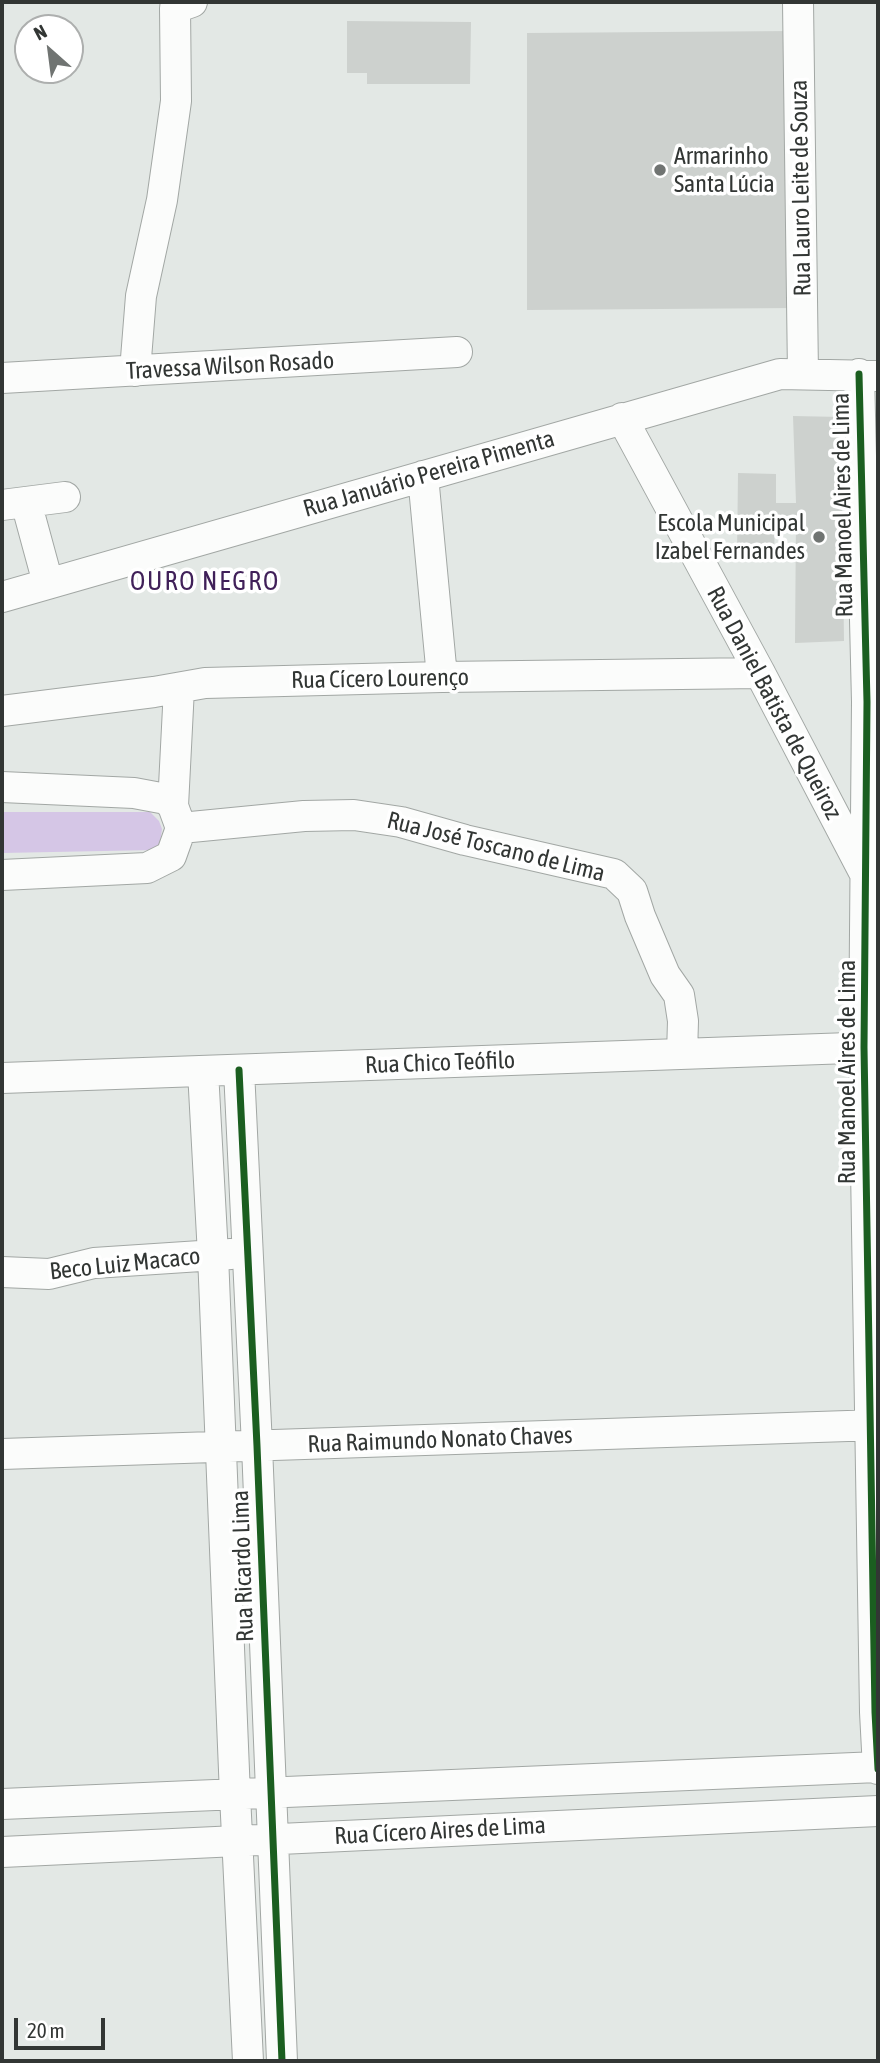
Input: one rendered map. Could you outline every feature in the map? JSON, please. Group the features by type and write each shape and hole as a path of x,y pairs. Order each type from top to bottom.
{"street":[{"path":"135,371 141,296 162,200 176,101 175,8 192,2"},
{"name":"Rua Lauro Leite de Souza","path":"798,2 803,374"},
{"name":"Travessa Wilson Rosado","path":"2,378 457,352"},
{"name":"Rua Januário Pereira Pimenta","path":"2,597 780,374 872,370"},
{"name":"Rua Manoel Aires de Lima","path":"872,370 873,701 866,876 871,1047 878,1768"},
{"name":"Rua Daniel Batista de Queiroz","path":"622,418 866,876"},
{"path":"423,476 442,677"},
{"path":"48,583 14,503 65,497"},
{"name":"Rua Cícero Lourenço","path":"2,711 205,684 442,677 760,673"},
{"path":"2,875 147,868 171,856 177,842 179,688"},
{"name":"Rua José Toscano de Lima","path":"2,788 134,793 166,799 177,817 354,815 401,822 465,840 614,874 632,891 665,975 679,995 683,1021 682,1054"},
{"name":"Rua Chico Teófilo","path":"2,1079 871,1047"},
{"name":"Rua Ricardo Lima","path":"239,1070 282,2061"},
{"name":"Rua Ricardo Lima","path":"203,1071 247,2061"},
{"name":"Beco Luiz Macaco","path":"2,1272 49,1274 94,1263 248,1253"},
{"name":"Rua Raimundo Nonato Chaves","path":"2,1454 875,1425"},
{"name":"Rua Cícero Aires de Lima","path":"2,1804 878,1768"},
{"name":"Rua Cícero Aires de Lima","path":"2,1852 878,1811"}],"shaded area":[{"path":"2,812 150,812 159,821 162,829 160,843 154,850 2,853"}],"building":[{"path":"347,21 471,22 470,84 367,84 367,73 347,73"},
{"name":"Armarinho Santa Lúcia","path":"794,31 794,308 527,310 527,33"},
{"name":"Escola Municipal Izabel Fernandes","path":"793,416 841,417 844,641 795,643 796,517 775,517 774,556 737,557 738,473 776,474 776,503 796,503"}],"cycle path":[{"path":"859,374 867,702 864,1047 878,1769"},
{"path":"239,1070 282,2061"}],"place":[{"name":"Armarinho Santa Lúcia","path":"660,170"},
{"name":"Escola Municipal Izabel Fernandes","path":"819,537"}],"district":[{"name":"OURO NEGRO","path":"205,582"}]}
